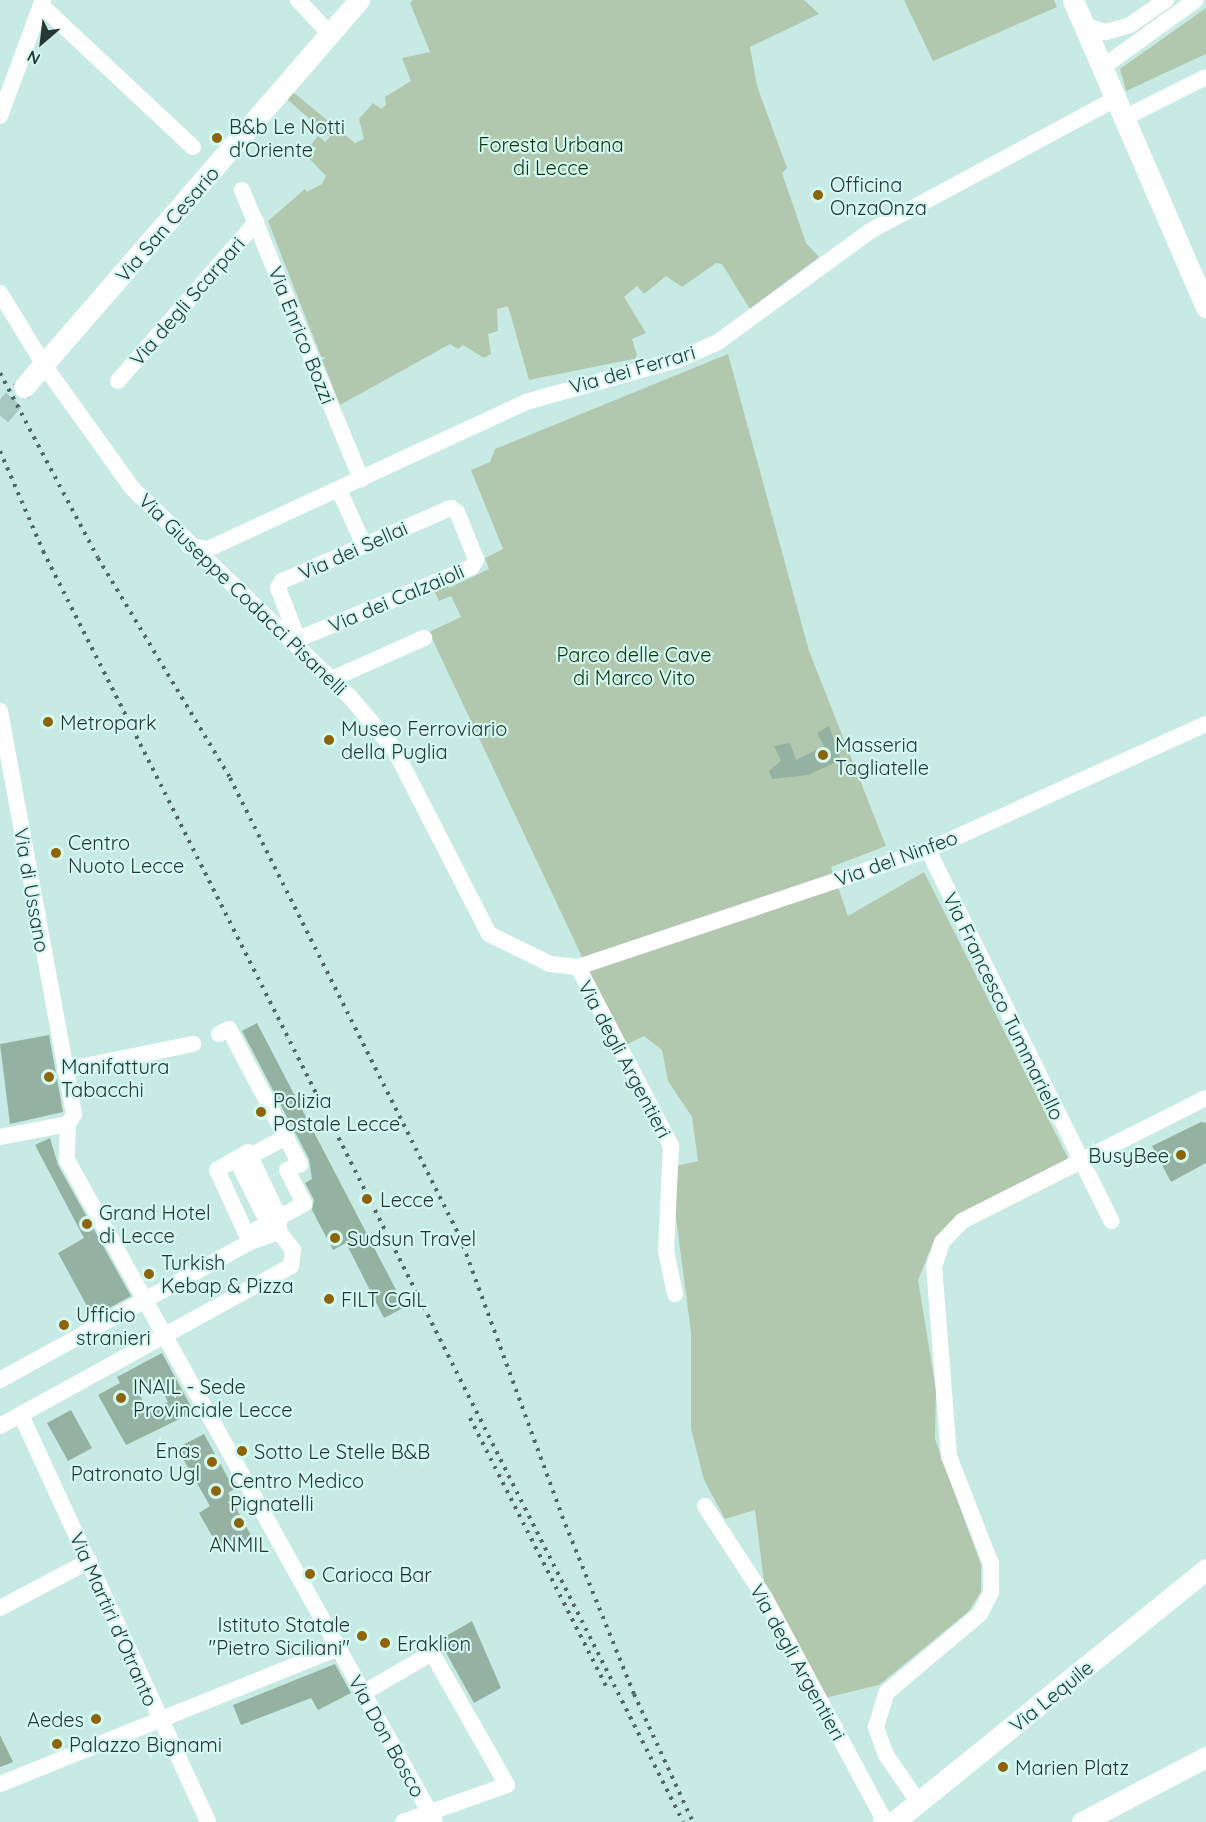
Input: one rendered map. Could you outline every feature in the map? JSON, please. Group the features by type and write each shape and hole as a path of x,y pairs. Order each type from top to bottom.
{"main road":[{"name":"Via San Cesario","path":"24,387 359,0"},
{"path":"1062,0 1097,76 1111,93"},
{"path":"1073,0 1111,93 1206,308"},
{"name":"Via Lequile","path":"894,1822 1206,1569"},
{"path":"1092,1820 1206,1757"}],"street":[{"path":"298,0 330,34"},
{"path":"1085,26 1106,32 1130,25 1166,0"},
{"path":"1111,93 1196,0"},
{"path":"0,116 42,3 193,147"},
{"path":"1111,93 1206,77"},
{"name":"Via dei Ferrari","path":"188,545 208,549 526,402 680,359 718,342 870,231 1111,93"},
{"name":"Via Enrico Bozzi","path":"242,190 361,479"},
{"name":"Via degli Scarpari","path":"118,381 256,222"},
{"name":"Via Giuseppe Codacci Pisanelli","path":"0,293 44,365 132,488 188,545 332,679 394,749 489,934 523,954 578,967"},
{"path":"339,490 364,545"},
{"name":"Via dei Sellai","path":"293,641 295,632 278,588 282,581 451,508"},
{"name":"Via dei Calzaioli","path":"293,641 472,567 476,559 458,512 451,508"},
{"path":"332,679 424,638"},
{"name":"Via di Ussano","path":"0,711 74,1114 68,1124 67,1160 163,1335"},
{"name":"Via del Ninfeo","path":"578,967 928,850 1206,724"},
{"name":"Via Francesco Tummariello","path":"928,850 1111,1221"},
{"name":"Via degli Argentieri","path":"578,967 671,1146 666,1251 675,1294"},
{"path":"219,1034 229,1029 279,1141 300,1164 263,1198 236,1211"},
{"path":"65,1070 193,1044"},
{"path":"919,1803 886,1755 876,1727 887,1692 980,1614 991,1592 991,1564 949,1456 934,1267 942,1242 962,1221 1206,1098"},
{"path":"0,1137 68,1124"},
{"path":"246,1240 236,1211 217,1170 279,1141"},
{"path":"0,1426 291,1266 294,1259 293,1250 276,1224 243,1157"},
{"path":"228,1194 254,1180 288,1173"},
{"path":"0,1380 276,1224 304,1204 288,1173"},
{"name":"Via Don Bosco","path":"163,1335 432,1817"},
{"name":"Via Martiri d'Otranto","path":"21,1415 208,1822"},
{"name":"Via degli Argentieri","path":"705,1506 770,1608 881,1814 881,1822"},
{"path":"0,1608 89,1561"},
{"path":"0,1784 338,1648"},
{"path":"363,1693 432,1653 507,1785 432,1817 403,1822"}],"green space":[{"name":"Foresta Urbana di Lecce","path":"413,0 804,0 819,14 750,47 757,86 787,168 782,173 806,243 819,257 750,309 722,264 716,263 682,287 666,276 644,294 637,286 624,297 646,333 632,339 638,358 529,380 508,306 497,309 498,331 488,334 491,354 484,358 463,345 458,349 450,344 340,405 268,221 305,189 307,192 322,184 326,176 304,153 318,136 325,142 330,137 287,99 293,92 355,143 364,139 359,119 373,103 381,109 386,105 385,97 411,81 402,58 430,52 410,3"},
{"path":"904,0 1054,0 1057,7 933,61"},
{"path":"1206,8 1206,54 1126,91 1120,69"},
{"name":"Parco delle Cave di Marco Vito","path":"728,354 809,651 886,846 831,867 848,916 924,872 1069,1160 960,1215 935,1238 918,1280 936,1390 935,1439 981,1565 981,1592 969,1611 879,1685 825,1698 764,1582 755,1510 725,1519 704,1480 691,1429 691,1333 674,1202 676,1166 698,1161 692,1117 668,1081 662,1050 644,1036 624,1046 429,632 461,617 451,596 439,601 433,588 446,583 449,588 489,569 485,558 503,549 471,470 490,462 495,449"}],"building":[{"name":"Masseria Tagliatelle","path":"829,726 841,760 808,775 772,779 769,771 781,761 774,746 790,743 796,760 824,746 817,733"},
{"name":"Lecce","path":"257,1023 405,1307 384,1318 346,1243 333,1250 312,1210 314,1200 305,1183 312,1179 309,1159 242,1031"},
{"name":"Manifattura Tabacchi","path":"49,1035 63,1112 10,1124 0,1044"},
{"name":"BusyBee","path":"1201,1122 1206,1123 1206,1163 1171,1182 1152,1146"},
{"name":"Grand Hotel di Lecce","path":"50,1138 58,1165 131,1296 93,1317 58,1253 84,1238 35,1145"},
{"name":"INAIL - Sede Provinciale Lecce","path":"162,1353 194,1412 126,1445 98,1395 120,1383 117,1377","holes":["156,1379 168,1402 149,1412 137,1390"]},
{"path":"71,1410 92,1448 68,1461 47,1423"},
{"name":"Centro Medico Pignatelli","path":"204,1434 234,1489 228,1493 254,1541 234,1551 231,1544 220,1550 199,1513 210,1506 177,1448"},
{"path":"472,1621 501,1688 474,1703 439,1640"},
{"path":"335,1664 351,1693 318,1710 311,1698 241,1725 233,1705"},
{"path":"0,1735 13,1762 0,1767"}],"tunnel":[{"path":"0,415 24,387"}],"railway":[{"path":"0,373 98,558 230,778 460,1237 562,1516 634,1694 693,1822"},
{"path":"0,451 43,551 683,1822"},
{"path":"470,1418 607,1688"}],"place":[{"name":"B&b Le Notti d'Oriente","path":"217,138"},
{"name":"Officina OnzaOnza","path":"818,195"},
{"name":"Metropark","path":"48,722"},
{"name":"Museo Ferroviario della Puglia","path":"329,740"},
{"name":"Masseria Tagliatelle","path":"823,755"},
{"name":"Centro Nuoto Lecce","path":"56,853"},
{"name":"Manifattura Tabacchi","path":"49,1077"},
{"name":"Polizia Postale Lecce","path":"261,1112"},
{"name":"BusyBee","path":"1181,1155"},
{"name":"Lecce","path":"367,1199"},
{"name":"Grand Hotel di Lecce","path":"87,1224"},
{"name":"Sudsun Travel","path":"335,1238"},
{"name":"Turkish Kebap & Pizza","path":"149,1274"},
{"name":"FILT CGIL","path":"329,1299"},
{"name":"Ufficio stranieri","path":"64,1325"},
{"name":"INAIL - Sede Provinciale Lecce","path":"121,1398"},
{"name":"Sotto Le Stelle B&B","path":"242,1451"},
{"name":"Enas Patronato Ugl","path":"212,1462"},
{"name":"Centro Medico Pignatelli","path":"216,1491"},
{"name":"ANMIL","path":"239,1523"},
{"name":"Carioca Bar","path":"310,1574"},
{"name":"Istituto Statale \"Pietro Siciliani\"","path":"362,1636"},
{"name":"Eraklion","path":"385,1643"},
{"name":"Aedes","path":"96,1719"},
{"name":"Palazzo Bignami","path":"57,1744"},
{"name":"Marien Platz","path":"1003,1767"}]}
